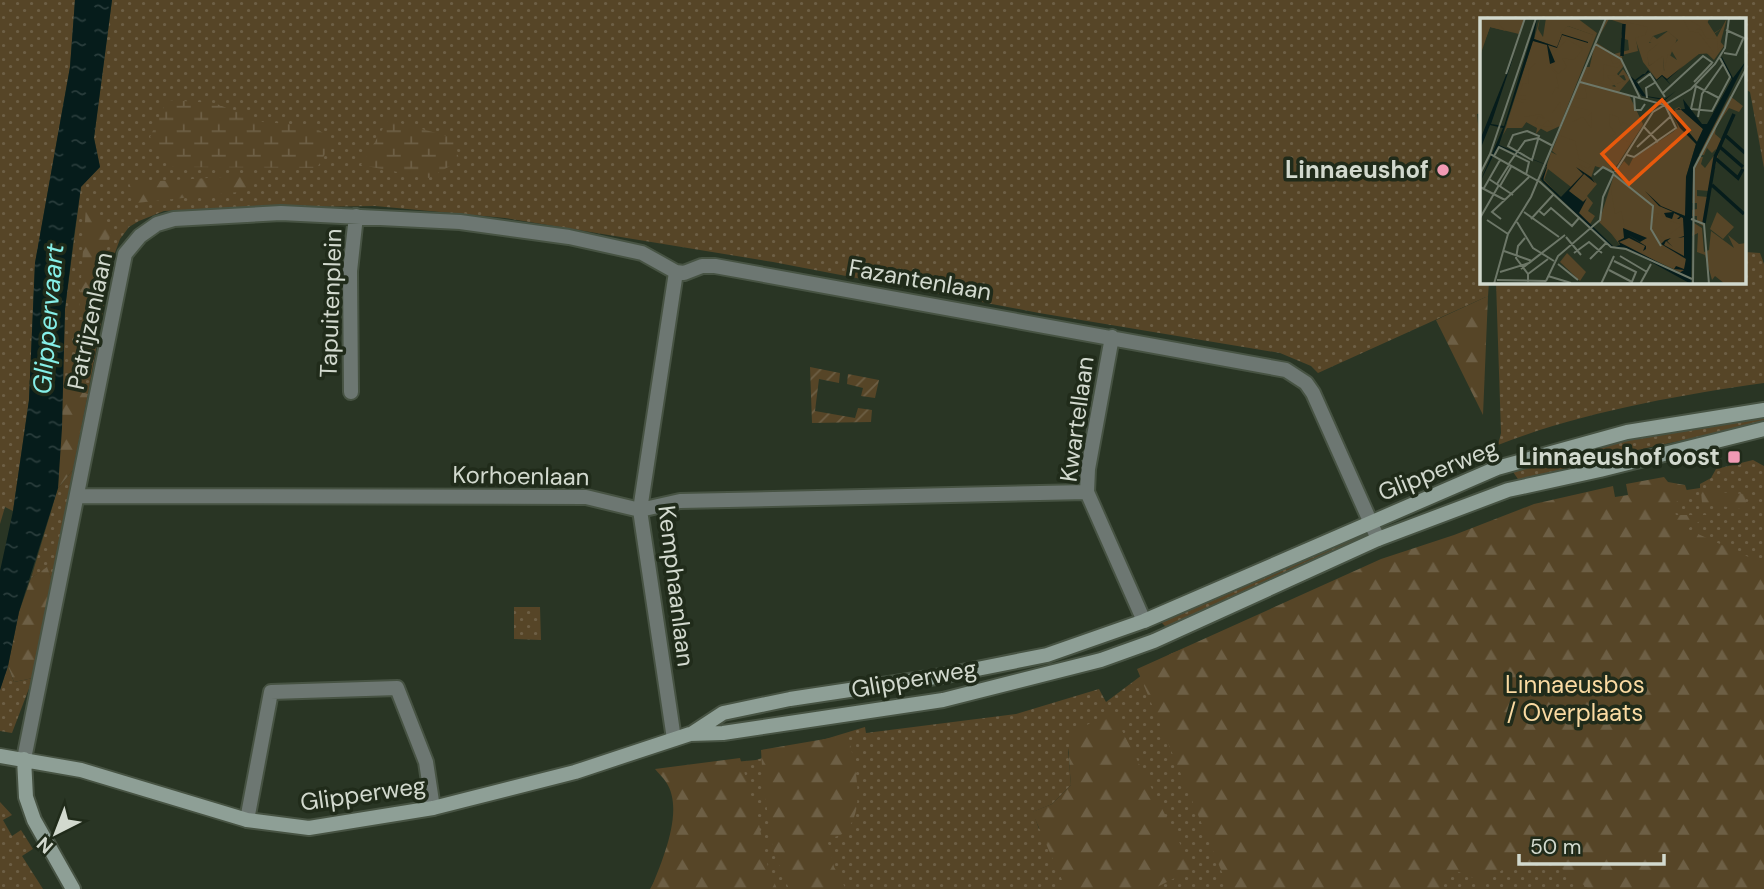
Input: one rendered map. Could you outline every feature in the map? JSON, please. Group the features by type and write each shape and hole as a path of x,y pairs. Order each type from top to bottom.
{"street":[{"name":"Patrijzenlaan","path":"24,759 125,254 131,244 157,224 174,219 281,213 356,216"},
{"path":"356,216 460,222 569,237 642,253 676,272"},
{"name":"Tapuitenplein","path":"351,392 350,271 356,216"},
{"name":"Fazantenlaan","path":"676,272 715,266 1286,370 1297,376 1313,393 1378,539"},
{"name":"Kemphaanlaan","path":"674,740 640,510 676,272"},
{"name":"Kwartellaan","path":"1112,337 1088,469 1087,492 1144,621"},
{"name":"Glipperweg","path":"0,755 81,770 247,820 309,828 433,808 575,772 674,740 690,734 723,713 790,698 955,673 1047,655 1144,621 1497,468 1627,432 1764,410"},
{"name":"Glipperweg","path":"690,734 723,733 943,700 1101,660 1154,641 1378,539 1508,490 1764,429"},
{"name":"Korhoenlaan","path":"77,496 586,497 640,510 680,501 1087,492"},
{"path":"1144,621 1154,641"},
{"path":"1093,639 1101,660"},
{"path":"247,820 271,692 397,688 426,762 433,808"},
{"path":"24,759 26,797 34,820 73,889"}],"green space":[{"path":"0,0 75,0 70,67 35,263 29,400 13,511 5,507 0,524"},
{"path":"112,0 1764,0 1764,168 1750,92 1746,90 1746,18 1480,18 1480,113 1477,114 1480,143 1480,284 1489,284 1488,296 1318,373 1311,366 1280,353 1039,313 773,262 505,218 375,206 231,208 164,211 129,227 120,239 112,261 88,394 62,385 65,309 81,186 100,167 94,138"},
{"path":"167,100 214,103 263,122 313,126 333,140 317,168 173,167 150,137"},
{"path":"388,120 455,138 459,161 429,178 361,165"},
{"path":"254,175 248,191 136,203 129,183"},
{"path":"86,207 113,226 89,309 79,308"},
{"path":"1746,252 1760,253 1764,264 1764,383 1629,406 1498,445 1501,433 1496,284 1746,284"},
{"path":"1488,296 1483,415 1436,320"},
{"path":"810,367 840,373 839,383 819,379 815,411 855,418 858,408 872,410 871,422 812,423"},
{"path":"848,374 879,380 875,398 861,396 863,388 847,384"},
{"path":"62,385 88,394 73,470 58,488"},
{"path":"1764,413 1764,423 1628,452 1520,482 1511,469 1617,440"},
{"name":"Linnaeusbos / Overplaats","path":"1753,460 1764,466 1764,889 650,889 669,856 676,818 669,768 756,760 865,727 866,733 1016,714 1099,689 1106,702 1170,654 1527,514 1700,488 1700,484 1711,478 1716,469","holes":["1068,748 1077,788 1039,829 1033,812 1052,804 1071,785"]},
{"path":"73,470 53,583 47,568 31,578 58,488"},
{"name":"Linnaeusbos / Overplaats","path":"1664,477 1668,482 1685,485 1689,497 1671,504 1676,515 1710,515 1687,529 1764,564 1764,889 1589,889 1561,868 1525,862 1502,870 1485,883 1454,870 1441,889 1229,889 1137,669 1381,559 1454,535 1534,504 1613,486 1615,497 1628,495 1626,484"},
{"path":"1701,491 1745,494 1747,510 1702,503"},
{"path":"1353,533 1359,536 1355,543 1167,628 1162,623 1163,615"},
{"path":"47,567 53,583 33,678 14,682 8,666 19,612 31,578"},
{"path":"514,607 540,607 541,640 514,639"},
{"path":"8,666 14,682 33,678 12,733 0,731 0,690"},
{"path":"1113,713 1193,869 1153,889 1066,889 1032,812 1052,804 1071,785 1069,755 1072,738 1085,726"},
{"path":"848,735 857,787 855,814 842,834 827,839 834,867 846,889 789,889 773,850 761,750"},
{"path":"740,758 757,815 768,867 777,889 651,889 673,821 671,793 655,769"},
{"path":"0,802 12,815 3,820 12,836 21,830 33,849 22,856 43,889 0,889"}],"water":[{"name":"Glippervaart","path":"75,0 112,0 94,138 100,167 81,187 74,236 65,309 58,488 19,612 0,690 0,571 13,511 29,400 35,263 70,67"}],"place":[{"name":"Linnaeushof","path":"1443,170"},
{"name":"Linnaeushof oost","path":"1734,457"}]}
